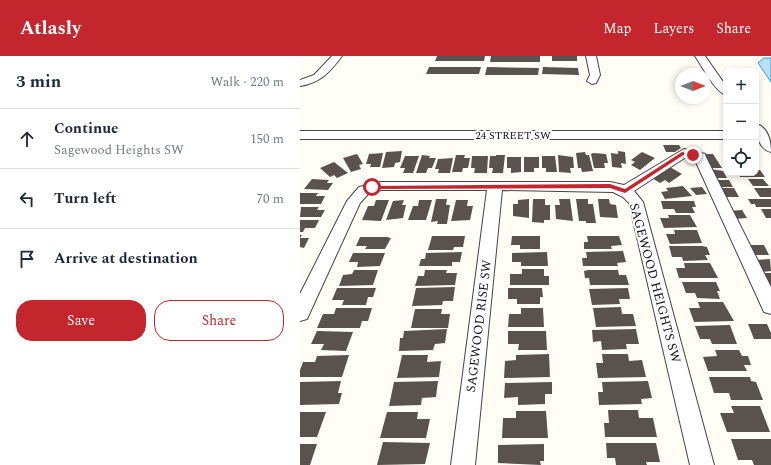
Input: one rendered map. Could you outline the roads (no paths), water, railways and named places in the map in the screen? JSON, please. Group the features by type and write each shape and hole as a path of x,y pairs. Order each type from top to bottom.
{"street":[{"path":"300,83 311,82 319,78 337,56"},
{"path":"591,56 595,75 592,81"},
{"path":"700,56 723,89"},
{"path":"711,56 723,74"},
{"name":"24 STREET SW","path":"300,135 723,135"},
{"path":"702,135 723,139"},
{"path":"760,136 771,148"},
{"path":"760,136 771,156"},
{"path":"625,191 684,153 700,157 771,306"},
{"name":"SAGEWOOD HEIGHTS SW","path":"300,313 354,201 364,190 381,186 610,186 625,191 636,202 702,465"},
{"name":"SAGEWOOD RISE SW","path":"463,465 495,186"}],"water":[{"path":"764,58 771,58 771,82 758,63"}]}
